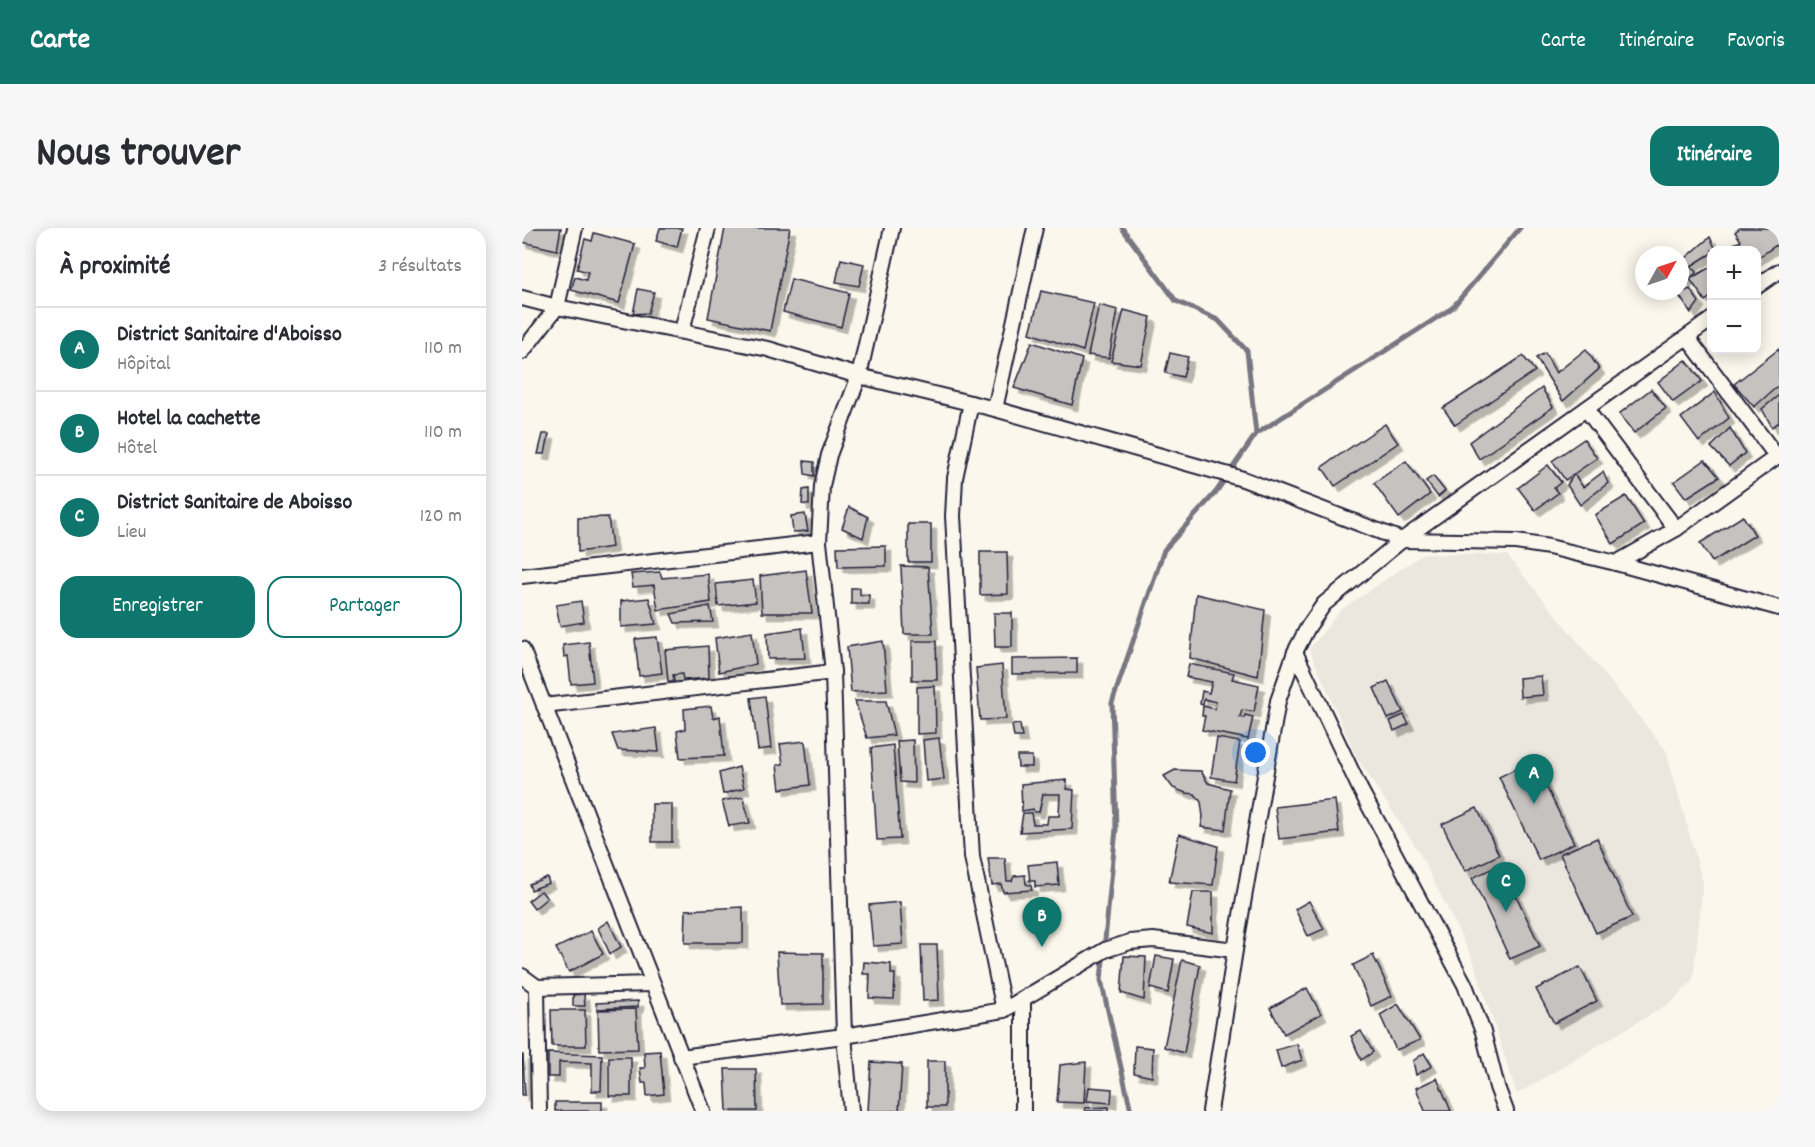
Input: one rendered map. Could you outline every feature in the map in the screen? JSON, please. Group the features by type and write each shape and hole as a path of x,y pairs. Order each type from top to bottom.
{"street":[{"path":"522,352 557,307 575,228"},
{"path":"682,331 708,228"},
{"path":"851,1111 844,1036 832,672 819,542 822,486 829,454 859,376 892,228"},
{"path":"995,409 1035,228"},
{"path":"1761,284 1779,271"},
{"path":"522,298 768,349 859,376 995,409 1243,478 1402,540 1516,542 1549,547 1779,608"},
{"path":"1209,1111 1278,701 1295,652 1308,627 1324,604 1402,540 1707,323"},
{"path":"1616,563 1676,529 1778,456 1687,337"},
{"path":"971,403 955,478 953,516 972,857 1004,1010"},
{"path":"1586,409 1676,529"},
{"path":"522,576 819,542"},
{"path":"522,648 703,1111"},
{"path":"1295,652 1360,789 1465,986 1483,1032 1497,1087 1506,1111"},
{"path":"544,706 832,672"},
{"path":"681,1057 844,1036 1004,1010 1106,950 1130,942 1153,940 1235,950"},
{"path":"522,976 537,987 652,984"},
{"path":"537,987 539,1111"},
{"path":"1023,999 1023,1111"}],"shaded area":[{"path":"1423,554 1507,555 1666,750 1703,883 1693,980 1673,1001 1517,1094 1473,960 1418,850 1357,758 1309,649 1341,610"}],"building":[{"path":"522,228 561,228 557,250 522,242"},
{"path":"660,228 682,228 677,247 656,241"},
{"path":"725,228 790,228 770,331 708,318"},
{"path":"1740,228 1779,228 1779,243 1761,256 1761,246 1729,246 1741,241 1735,232"},
{"path":"594,233 635,244 619,303 571,290 575,277 586,280 588,272 577,269 585,239 592,241"},
{"path":"1710,237 1714,246 1707,246 1707,256 1691,266 1697,272 1689,279 1689,255"},
{"path":"841,259 864,264 859,286 836,282"},
{"path":"1707,269 1707,300 1705,301 1690,279"},
{"path":"791,279 849,293 841,327 783,312"},
{"path":"638,289 654,292 648,313 633,314"},
{"path":"1689,289 1699,302 1691,313 1682,300 1689,300"},
{"path":"1041,291 1094,303 1083,351 1030,333"},
{"path":"1099,305 1118,310 1109,358 1088,355"},
{"path":"1124,310 1151,317 1141,365 1111,361"},
{"path":"1032,342 1082,359 1072,405 1014,388"},
{"path":"1586,349 1599,369 1563,401 1536,358 1545,353 1556,373"},
{"path":"1779,349 1779,385 1754,407 1734,384"},
{"path":"1170,353 1188,357 1183,377 1165,373"},
{"path":"1523,356 1535,371 1455,425 1443,408"},
{"path":"1686,360 1702,381 1673,402 1658,382"},
{"path":"1542,388 1553,407 1479,459 1469,442"},
{"path":"1651,389 1666,408 1634,433 1619,414"},
{"path":"1715,392 1729,418 1699,442 1681,418"},
{"path":"1779,395 1779,422 1772,427 1762,409"},
{"path":"1385,424 1398,443 1335,486 1322,467"},
{"path":"1730,428 1745,453 1729,466 1711,447"},
{"path":"543,434 549,434 545,454 538,454"},
{"path":"1584,439 1597,458 1565,480 1552,461"},
{"path":"1705,460 1719,477 1686,498 1674,482"},
{"path":"804,461 814,462 814,476 805,474"},
{"path":"1406,461 1430,494 1399,518 1374,483"},
{"path":"1548,465 1561,482 1554,488 1558,493 1535,510 1518,488"},
{"path":"1603,472 1608,483 1580,505 1567,485 1574,474 1583,487"},
{"path":"1433,476 1445,491 1438,497 1426,481"},
{"path":"809,489 809,505 802,504 803,490"},
{"path":"1626,496 1644,524 1613,544 1595,515"},
{"path":"849,507 868,517 863,538 842,528"},
{"path":"805,514 808,531 793,532 791,516"},
{"path":"1743,516 1755,535 1712,562 1700,543"},
{"path":"608,517 612,547 578,552 578,518"},
{"path":"908,524 931,524 931,562 908,562"},
{"path":"886,546 886,566 838,567 837,547"},
{"path":"980,552 1007,552 1008,594 980,595"},
{"path":"901,566 928,567 933,634 904,634"},
{"path":"806,570 812,613 762,613 760,576"},
{"path":"660,572 662,578 708,574 711,602 658,610 654,585 633,587 631,574"},
{"path":"753,580 756,602 718,606 716,584"},
{"path":"851,588 860,588 860,595 869,595 869,604 851,604"},
{"path":"1196,594 1265,610 1258,676 1190,658"},
{"path":"649,598 656,624 621,627 621,601"},
{"path":"581,601 584,622 560,626 556,605"},
{"path":"710,606 713,622 675,623 671,614"},
{"path":"994,613 1012,613 1012,647 995,647"},
{"path":"802,628 805,658 768,659 767,633"},
{"path":"752,632 756,664 719,672 715,638"},
{"path":"657,637 662,673 639,676 635,639"},
{"path":"883,641 887,690 851,692 847,647"},
{"path":"912,641 936,641 937,680 912,680"},
{"path":"589,642 593,682 571,684 568,656 564,657 563,645"},
{"path":"708,646 709,678 683,680 682,674 673,675 674,681 668,681 665,650"},
{"path":"1077,658 1077,673 1012,674 1012,659"},
{"path":"1189,664 1234,673 1232,679 1259,685 1254,712 1242,710 1240,717 1244,718 1245,715 1253,717 1248,739 1202,730 1205,716 1202,716 1203,706 1215,709 1216,702 1204,699 1203,705 1200,704 1202,691 1209,693 1212,682 1186,677"},
{"path":"1002,665 1006,719 980,720 976,668"},
{"path":"1541,676 1543,695 1520,697 1519,678"},
{"path":"1388,681 1403,712 1388,719 1374,688"},
{"path":"935,686 936,733 917,734 917,687"},
{"path":"765,696 771,748 758,750 751,698"},
{"path":"855,701 886,701 894,735 867,738"},
{"path":"711,706 713,718 720,716 724,756 680,758 677,731 685,729 684,709"},
{"path":"1404,715 1409,724 1394,731 1390,721"},
{"path":"1020,724 1022,737 1014,737 1012,725"},
{"path":"656,728 659,752 618,750 612,734"},
{"path":"939,738 944,779 926,781 923,740"},
{"path":"1217,738 1240,742 1234,781 1211,777"},
{"path":"913,740 914,783 900,782 897,741"},
{"path":"805,741 810,785 780,789 777,765 783,764 780,744"},
{"path":"893,745 900,839 877,840 871,748"},
{"path":"1017,756 1032,756 1032,767 1018,767"},
{"path":"1533,760 1574,843 1539,860 1499,777"},
{"path":"739,767 744,788 723,794 719,773"},
{"path":"1175,770 1201,771 1208,783 1230,789 1225,830 1201,827 1203,817 1201,802 1195,794 1173,788 1164,776"},
{"path":"1067,780 1067,789 1074,790 1072,829 1020,832 1023,813 1031,813 1033,824 1047,824 1048,816 1059,816 1060,794 1043,794 1039,812 1034,812 1033,809 1022,811 1021,784"},
{"path":"743,797 750,823 729,826 722,801"},
{"path":"1335,800 1339,832 1279,839 1275,807"},
{"path":"652,804 672,804 672,842 652,842"},
{"path":"1477,808 1499,855 1465,871 1442,824"},
{"path":"1179,834 1218,846 1213,885 1169,882"},
{"path":"1597,838 1632,917 1596,933 1560,854"},
{"path":"988,858 1005,858 1007,881 1012,881 1014,876 1025,875 1026,884 1031,886 1032,890 1003,892 1001,884 992,885"},
{"path":"1057,862 1059,885 1035,887 1035,881 1030,881 1028,865"},
{"path":"1501,864 1540,946 1510,959 1472,878"},
{"path":"547,877 549,883 531,890 529,884"},
{"path":"541,891 547,898 534,909 528,901"},
{"path":"1193,892 1213,892 1213,933 1187,927"},
{"path":"1309,901 1324,929 1308,936 1295,909"},
{"path":"900,902 903,944 873,946 869,905"},
{"path":"743,907 743,943 685,943 686,910"},
{"path":"608,921 621,947 610,954 598,928"},
{"path":"591,931 603,954 569,972 556,948"},
{"path":"921,945 937,945 939,1000 923,1001"},
{"path":"777,952 823,953 823,1004 780,1005"},
{"path":"1373,955 1392,996 1371,1006 1353,965"},
{"path":"1124,956 1146,957 1144,1000 1121,993"},
{"path":"1156,956 1174,959 1168,993 1150,988"},
{"path":"1182,960 1200,965 1184,1053 1164,1047"},
{"path":"864,962 891,964 891,974 895,974 894,999 869,998 870,974 863,974"},
{"path":"1580,967 1597,1001 1554,1023 1536,989"},
{"path":"1307,988 1321,1014 1284,1034 1270,1008"},
{"path":"584,994 585,1006 573,1006 573,995"},
{"path":"638,1001 638,1007 597,1009 596,1003"},
{"path":"1398,1004 1420,1040 1396,1050 1380,1015"},
{"path":"636,1009 638,1049 599,1050 598,1010"},
{"path":"551,1010 585,1010 586,1046 552,1046"},
{"path":"1361,1031 1373,1052 1361,1060 1351,1036"},
{"path":"1297,1044 1302,1060 1281,1068 1276,1050"},
{"path":"1135,1046 1153,1048 1152,1077 1134,1073"},
{"path":"660,1051 664,1094 647,1096 646,1083 642,1083 640,1068 645,1068 644,1052"},
{"path":"548,1053 602,1055 601,1091 592,1091 592,1063 559,1062 559,1077 548,1077"},
{"path":"1424,1053 1432,1066 1416,1075 1413,1061"},
{"path":"523,1055 525,1095 522,1095"},
{"path":"609,1057 631,1057 631,1096 609,1096"},
{"path":"927,1061 945,1061 945,1107 927,1107"},
{"path":"871,1062 902,1064 899,1111 868,1111"},
{"path":"1086,1062 1084,1103 1057,1102 1060,1065"},
{"path":"725,1069 756,1069 757,1111 727,1111"},
{"path":"1437,1078 1451,1111 1425,1111 1416,1088"},
{"path":"1089,1087 1112,1089 1111,1103 1087,1101"},
{"path":"555,1102 602,1102 602,1111 555,1111"},
{"path":"1109,1107 1109,1111 1085,1111 1085,1108"}],"waterway":[{"path":"1122,228 1176,301 1218,320 1247,351 1256,434"},
{"path":"1131,1111 1101,980 1116,829 1112,703 1164,550 1216,492 1256,434 1452,308 1520,228"}],"place":[{"name":"District Sanitaire d'Aboisso","path":"1534,804"},
{"name":"District Sanitaire de Aboisso","path":"1506,912"},
{"name":"Hotel la cachette","path":"1042,947"}]}
